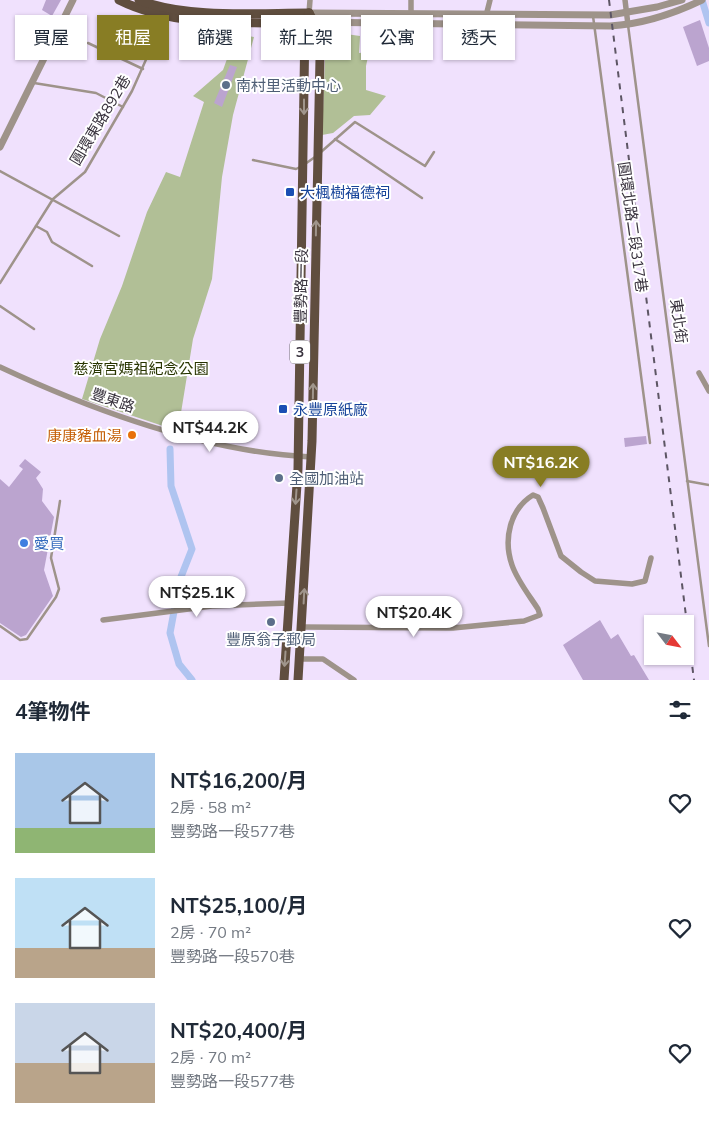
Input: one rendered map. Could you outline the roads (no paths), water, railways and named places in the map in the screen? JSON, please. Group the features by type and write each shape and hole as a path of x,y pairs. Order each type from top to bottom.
{"main road":[{"path":"119,0 147,12 261,16"},
{"path":"139,0 167,12"},
{"name":"豐勢路一段","path":"284,680 298,456 304,164 308,60"},
{"name":"豐勢路一段","path":"298,680 311,457 320,60"}],"street":[{"path":"0,147 72,0"},
{"path":"167,12 174,0"},
{"name":"豐勢路一段","path":"310,0 310,15"},
{"path":"411,0 411,12"},
{"path":"487,14 490,0"},
{"name":"東北街","path":"625,0 628,25"},
{"path":"515,24 628,25 683,9 702,0"},
{"path":"351,16 411,12 593,15 626,13 681,1"},
{"path":"351,20 443,23"},
{"name":"豐東路","path":"0,367 57,394 184,436 311,457"},
{"path":"699,373 709,391"},
{"path":"302,627 452,628 524,621 540,616 538,609 515,572 509,553 510,526 514,516 524,500 533,495 538,497 561,556 595,581 632,584 645,581 651,558"},
{"path":"104,620 212,606 289,603"},
{"path":"300,659 323,659 354,680"}],"lane":[{"name":"圓環東路892巷","path":"52,198 85,172 143,69 167,12"},
{"name":"圓環北路二段317巷","path":"593,15 650,443"},
{"name":"東北街","path":"628,25 709,646"},
{"path":"88,42 143,69"},
{"path":"32,82 96,93 123,107"},
{"path":"253,160 296,169 318,155 355,122 424,166 434,152"},
{"path":"334,139 422,198"},
{"path":"0,171 120,236"},
{"path":"0,283 52,198"},
{"path":"36,226 47,232 52,242 92,266"},
{"path":"0,306 34,329"},
{"path":"687,481 709,485"},
{"path":"0,626 20,640 27,639 56,597 59,589 51,558 60,501"}],"waterway":[{"path":"702,0 709,23"},
{"path":"170,449 171,486 192,549 175,592 175,606 170,633 179,664 192,680"}],"railway":[{"path":"609,0 694,680"}],"place":[{"name":"南村里活動中心","path":"226,85"},
{"name":"大楓樹福德祠","path":"290,192"},
{"name":"永豐原紙廠","path":"283,409"},
{"name":"康康豬血湯","path":"132,435"},
{"name":"全國加油站","path":"279,478"},
{"name":"愛買","path":"24,543"},
{"name":"豐原翁子郵局","path":"271,622"}],"park label":[{"name":"慈濟宮媽祖紀念公園","path":"141,368"}]}
